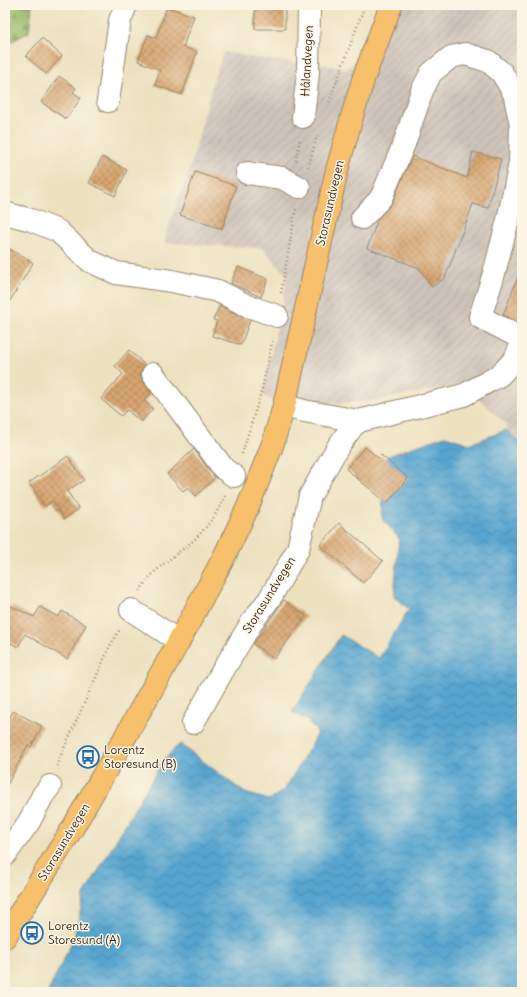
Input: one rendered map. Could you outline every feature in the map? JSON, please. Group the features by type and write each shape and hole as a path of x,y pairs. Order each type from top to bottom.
{"main road":[{"name":"Storasundvegen","path":"5,937 72,828 179,641 222,561 247,509 272,446 284,406 337,170 364,77 391,5"}],"street":[{"path":"108,101 120,20 126,5"},
{"name":"Hålandvegen","path":"309,5 308,73 311,123"},
{"path":"284,406 358,421 464,395 500,375 520,348 515,335 480,317 493,277 508,220 520,163 521,125 514,93 502,73 488,61 465,54 451,58 431,73 422,91 404,144 382,198 362,218"},
{"path":"247,173 282,178 299,187"},
{"path":"5,213 31,220 58,231 90,261 116,273 172,281 218,291 248,306 277,316"},
{"path":"153,374 224,470 234,476"},
{"name":"Storasundvegen","path":"193,723 252,622 270,598 298,549 310,496 339,445 358,421"},
{"path":"131,610 179,641"},
{"path":"5,855 29,822 50,786"}],"path":[{"path":"326,108 364,5"},
{"path":"299,187 295,168 311,123"},
{"path":"50,786 60,754 110,646 150,577 194,540 204,529 224,499 234,476 262,389 270,356 299,187 306,172 311,123"}],"shaded area":[{"path":"388,5 522,5 522,445 506,430 506,424 463,384 374,401 284,406 262,395 287,276 263,248 164,243 170,222 189,172 216,71 224,52 261,59 319,64 347,69 361,54"}],"green space":[{"path":"5,5 32,5 29,32 5,45"}],"water":[{"path":"506,430 522,445 522,992 48,992 74,938 84,895 164,759 180,744 245,793 269,800 285,789 314,741 317,731 305,719 292,712 341,635 379,658 409,609 394,596 399,538 382,519 385,459 388,456 445,436 470,444"}],"building":[{"path":"255,5 285,5 285,29 255,29"},
{"path":"167,7 194,16 183,47 197,52 182,95 155,85 160,70 138,61 148,35 156,38"},
{"path":"42,38 62,56 46,74 26,56"},
{"path":"59,76 76,88 73,92 81,98 66,119 41,102"},
{"path":"473,152 501,159 488,208 473,204 445,278 432,287 419,268 367,248 378,219 392,203 412,156 467,178"},
{"path":"102,157 127,170 115,196 89,183"},
{"path":"195,172 236,186 222,229 180,215"},
{"path":"5,246 33,263 5,309"},
{"path":"238,267 268,279 261,297 231,283"},
{"path":"522,269 522,325 503,315"},
{"path":"220,306 250,320 241,345 212,336 217,321 213,320"},
{"path":"129,350 145,365 140,374 151,393 144,401 153,409 141,422 127,410 121,416 101,399 123,374 115,366"},
{"path":"365,447 378,458 381,455 408,478 387,503 346,469"},
{"path":"194,449 215,478 196,496 188,487 183,491 167,474"},
{"path":"68,456 84,480 67,491 79,509 64,519 53,501 45,506 29,483"},
{"path":"339,523 383,561 363,583 320,545"},
{"path":"284,600 306,616 274,659 253,644"},
{"path":"11,606 34,617 40,607 58,617 62,611 86,625 67,659 25,634 18,647 5,640 5,618"},
{"path":"13,711 42,726 31,747 28,745 5,789 5,727"}],"place":[{"name":"Lorentz Storesund (B)","path":"88,757"},
{"name":"Lorentz Storesund (A)","path":"32,933"}]}
